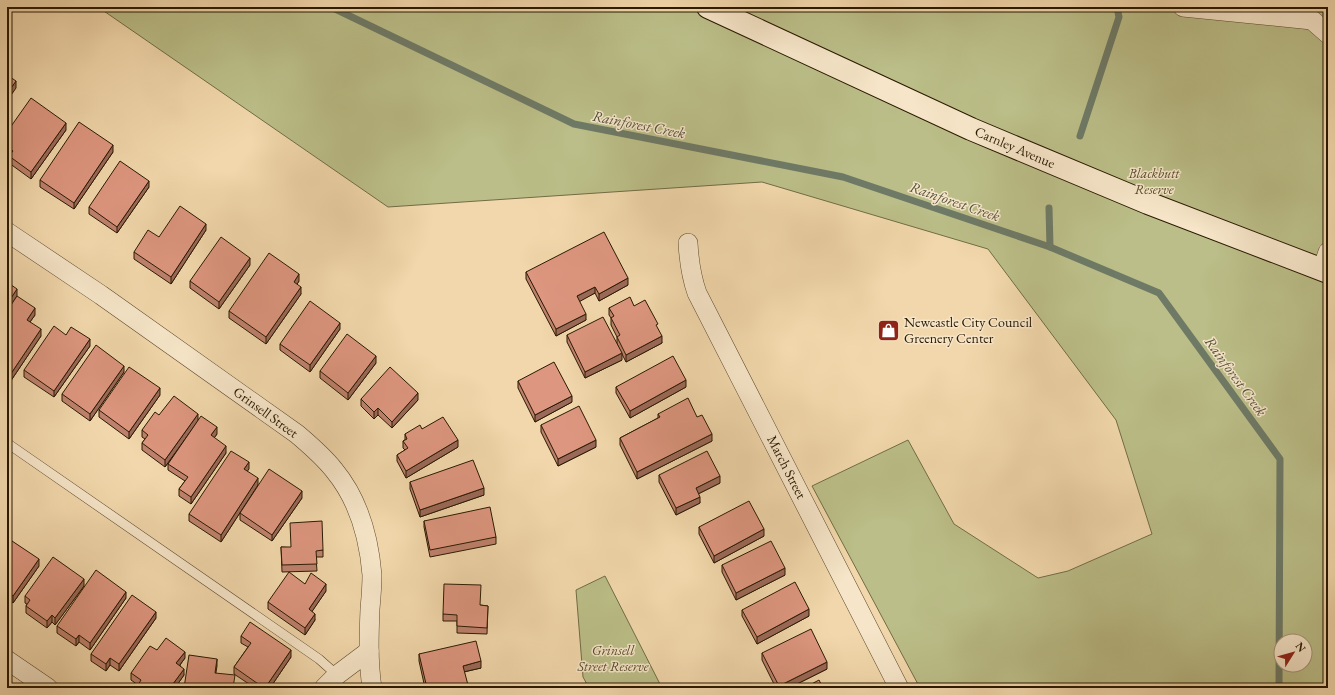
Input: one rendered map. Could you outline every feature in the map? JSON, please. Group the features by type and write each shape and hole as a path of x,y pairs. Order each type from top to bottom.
{"main road":[{"name":"Carnley Avenue","path":"708,7 971,129 1148,204 1326,264"}],"street":[{"path":"1183,7 1312,20 1328,34"},
{"name":"Grinsell Street","path":"7,232 101,295 297,434 320,454 335,471 355,503 366,537 372,575 369,651 372,688"},
{"name":"March Street","path":"688,243 691,276 697,292 899,688"},
{"path":"324,688 337,675 369,651"},
{"path":"7,660 48,688"}],"lane":[{"path":"7,444 319,659 337,675"}],"green space":[{"name":"Blackbutt Reserve","path":"98,7 1328,7 1328,688 920,688 812,486 908,440 954,524 1038,578 1068,571 1152,534 1116,420 988,249 762,182 388,207"},
{"name":"Grinsell Street Reserve","path":"605,576 662,688 589,688 583,677 576,590"}],"building":[{"path":"7,75 16,81 7,94"},
{"path":"31,98 66,123 31,172 9,156 13,151 7,146 7,132"},
{"path":"79,122 113,145 74,203 40,180"},
{"path":"120,161 149,181 117,227 89,207"},
{"path":"180,206 206,224 171,277 134,252 148,230 159,237"},
{"path":"604,232 628,278 599,294 595,287 577,296 586,314 556,329 526,272"},
{"path":"221,237 250,258 219,302 190,281"},
{"path":"269,253 299,274 294,282 301,287 266,337 229,311"},
{"path":"7,282 17,289 7,304"},
{"path":"17,296 35,308 27,320 41,329 8,378 7,311"},
{"path":"630,297 634,306 645,300 658,324 656,325 662,336 626,355 617,337 620,335 611,318 614,316 609,308"},
{"path":"310,301 340,323 310,365 280,344"},
{"path":"603,317 622,353 585,372 567,335"},
{"path":"54,326 66,335 71,327 90,339 54,391 24,370"},
{"path":"347,334 376,356 348,393 320,371"},
{"path":"96,345 124,366 90,414 62,394"},
{"path":"673,356 686,380 630,411 616,387"},
{"path":"554,362 572,396 535,415 518,381"},
{"path":"129,367 160,388 129,432 99,410"},
{"path":"390,367 418,393 392,422 378,408 374,412 361,399"},
{"path":"174,396 198,414 165,460 142,443 148,435 142,430 155,412 159,415"},
{"path":"688,398 697,417 702,415 712,434 637,472 620,438 660,417 658,414"},
{"path":"579,406 596,440 558,459 541,425"},
{"path":"201,416 217,427 211,435 226,446 191,497 179,489 188,477 168,464"},
{"path":"443,417 458,440 406,471 397,455 408,448 403,441 407,439 405,434 420,425 422,429"},
{"path":"231,451 249,462 244,469 258,478 221,535 189,514"},
{"path":"707,451 720,476 696,488 700,497 676,508 659,475"},
{"path":"473,460 484,488 420,510 410,482"},
{"path":"269,469 302,491 272,535 240,513"},
{"path":"749,501 764,529 714,556 699,527"},
{"path":"490,507 496,537 430,550 424,521"},
{"path":"322,521 323,550 316,551 317,564 282,565 281,547 291,547 290,523"},
{"path":"12,541 39,559 13,596 7,592 7,548"},
{"path":"771,541 785,568 736,593 722,565"},
{"path":"53,557 84,579 55,618 52,615 47,621 26,606 30,600 25,596"},
{"path":"96,570 126,592 90,643 79,635 76,639 57,626"},
{"path":"289,572 305,584 311,573 326,584 309,609 315,614 305,628 268,602"},
{"path":"795,582 809,609 757,637 742,610"},
{"path":"444,584 481,585 480,605 488,606 487,628 457,626 457,615 443,614"},
{"path":"132,595 156,612 119,664 110,658 106,664 91,654"},
{"path":"250,622 291,650 265,688 234,667 251,643 241,636"},
{"path":"811,629 827,662 779,686 762,653"},
{"path":"166,638 185,652 176,663 184,669 170,688 142,688 138,685 141,680 131,673 150,646 157,650"},
{"path":"476,641 481,661 463,666 468,685 457,688 427,688 419,654"},
{"path":"189,655 217,659 215,673 235,675 233,688 184,688"},
{"path":"819,680 823,688 804,688"}],"waterway":[{"name":"Rainforest Creek","path":"331,7 574,124 843,177 1050,247 1159,293 1280,459 1279,688"},
{"path":"1080,136 1119,17 1117,7"},
{"path":"1049,208 1050,247"}],"place":[{"name":"Newcastle City Council Greenery Center","path":"889,330"}]}
